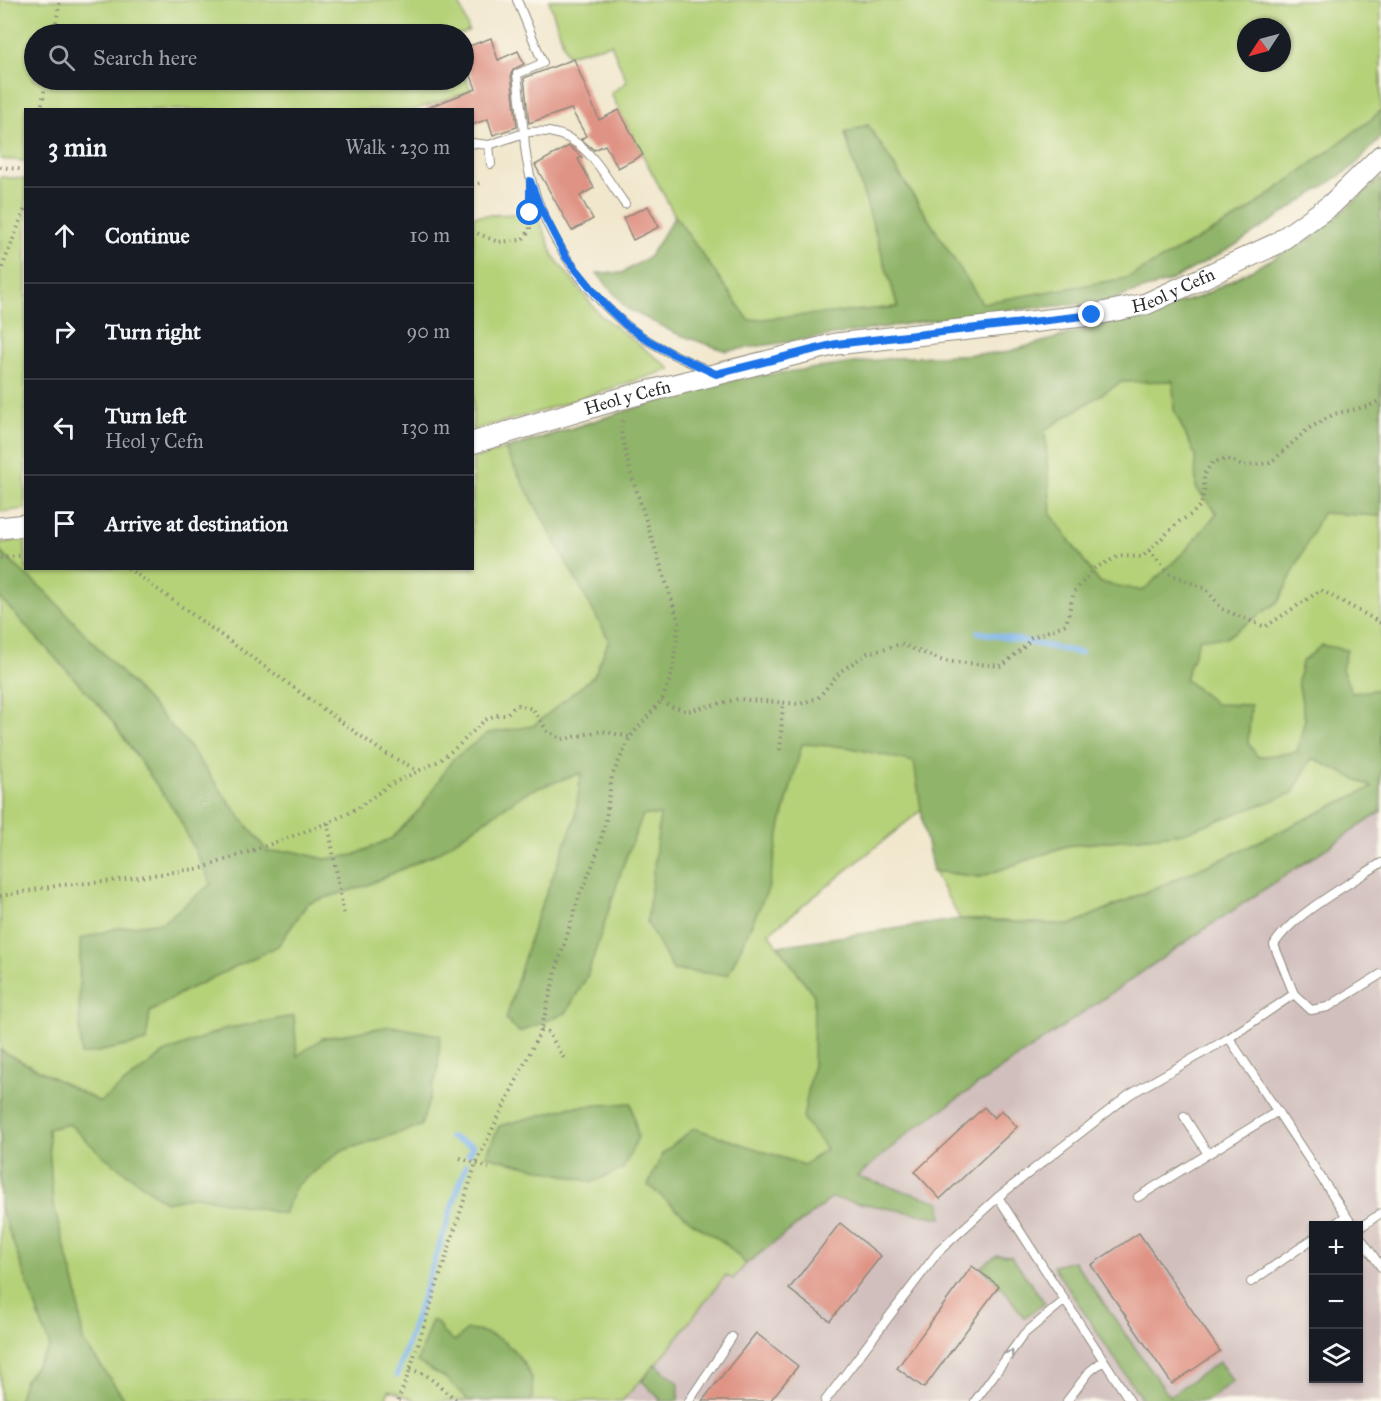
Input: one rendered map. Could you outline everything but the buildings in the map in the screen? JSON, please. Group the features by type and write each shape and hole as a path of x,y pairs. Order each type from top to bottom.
{"street":[{"name":"Heol y Cefn","path":"474,442 619,399 836,344 1092,315 1146,304 1276,244 1332,204 1381,156"},
{"path":"0,528 24,525"}],"lane":[{"path":"517,0 543,63 517,74 525,133 525,157 530,181 539,205 566,257 586,283 619,318 641,335 671,353 716,374"},
{"path":"474,142 489,145 525,133 539,131 555,132 571,138 586,150 625,204"},
{"path":"489,145 491,164"},
{"path":"1381,863 1295,921 1274,945 1294,994 1311,1010 1328,1007 1381,974"},
{"path":"825,1401 938,1252 998,1197 1129,1095 1229,1038 1265,1011 1294,994"},
{"path":"1229,1038 1350,1221"},
{"path":"1138,1197 1278,1112"},
{"path":"1184,1116 1208,1154"},
{"path":"998,1197 1130,1401"},
{"path":"1363,1229 1381,1213"},
{"path":"1339,1221 1346,1216"},
{"path":"1363,1238 1381,1267"},
{"path":"1251,1281 1309,1242"},
{"path":"975,1401 1024,1334 1065,1300"},
{"path":"689,1401 732,1336"},
{"path":"1067,1401 1089,1371 1103,1361"}],"path":[{"path":"56,24 60,0"},
{"path":"41,108 44,90"},
{"path":"0,167 24,170"},
{"path":"474,184 480,183"},
{"path":"0,273 24,211"},
{"path":"474,232 498,242 522,240 530,230 530,213"},
{"path":"398,1401 476,1163 541,1030 557,967 605,825 612,776 630,737 662,700 672,674 679,623 629,467 621,431 623,412 619,399"},
{"path":"662,700 669,706 688,711 738,699 800,704 818,698 841,671 868,653 901,644 943,661 1002,666 1031,638 1066,624 1074,592 1095,568 1119,556 1142,557 1180,521 1192,514 1201,505 1204,474 1213,462 1228,459 1242,465 1270,463 1308,429 1334,414 1369,406 1381,400"},
{"path":"1149,552 1170,574 1206,589 1222,609 1265,627 1321,590 1381,623"},
{"path":"0,558 24,555"},
{"path":"131,570 383,752 417,770"},
{"path":"780,750 783,703"},
{"path":"0,896 61,885 104,882 202,868 328,823 358,808 389,785 439,761 459,746 485,720 495,715 505,715 517,705 533,709 548,732 563,740 602,731 630,737"},
{"path":"328,823 344,916"},
{"path":"541,1030 548,1032 564,1058"},
{"path":"460,1158 489,1168"},
{"path":"410,1369 426,1375 458,1401"}],"shaded area":[{"path":"1381,812 1381,1401 622,1401 663,1356 727,1275 733,1279 746,1264 822,1206 912,1130 1206,928"}],"green space":[{"path":"0,0 458,0 467,24 24,24 24,90 471,91 420,108 24,108 24,161 0,159"},
{"path":"549,0 1381,0 1381,110 1242,215 1128,278 982,304 868,125 845,133 898,307 749,321 675,216 619,110 611,93 627,82 611,44 567,55"},
{"path":"1381,110 1381,138 1353,167 1234,246 1170,281 1105,302 986,312 726,351 675,333 626,308 597,273 622,273 649,257 675,216 749,320 898,307 845,133 868,125 982,303 1127,278 1242,215"},
{"path":"0,177 24,179 24,509 0,512"},
{"path":"1381,178 1381,787 1373,787 1231,855 1070,925 960,919 933,871 980,877 1066,846 1183,833 1258,757 970,771 769,933 912,1130 822,1206 746,1264 733,1279 726,1275 663,1356 622,1401 417,1401 389,1390 385,1401 0,1401 0,543 24,539 24,570 474,570 474,459 648,404 893,358 1004,353 1200,297 1312,238"},
{"path":"1381,178 1381,516 1322,513 1279,601 1226,638 1200,638 1185,679 1216,704 1251,705 1248,743 1258,757 1297,752 1305,719 1298,681 1302,662 1322,645 1347,650 1342,669 1352,693 1381,689 1381,812 1206,928 912,1130 857,1177 941,1202 942,1218 832,1198 746,1264 725,1243 693,1223 648,1185 663,1153 694,1128 804,1165 826,1149 803,1119 813,1064 814,995 778,946 960,919 1070,925 1231,855 1372,787 1312,758 1293,793 1183,833 1066,846 980,877 933,871 914,762 847,747 802,744 781,824 768,889 728,975 673,970 647,922 660,815 643,815 624,863 587,977 566,1013 519,1032 506,1019 534,925 575,819 581,773 527,792 437,853 365,886 308,903 278,946 181,993 150,1012 146,1042 81,1055 80,939 117,928 163,922 211,884 177,814 107,714 0,598 0,552 47,593 185,741 268,852 292,851 325,859 354,855 392,838 421,808 452,760 488,733 533,726 594,676 609,640 505,450 648,404 741,378 893,358 1004,353 1200,297 1312,238","holes":["1173,381 1174,410 1195,455 1196,488 1217,513 1187,549 1143,591 1099,582 1051,514 1045,430 1121,382"]},
{"path":"537,213 554,257 600,315 671,369 532,414 474,430 474,216"},
{"path":"294,1016 297,1056 323,1038 391,1026 440,1035 438,1070 421,1126 341,1151 296,1186 284,1214 197,1196 165,1202 101,1154 69,1124 48,1129 53,1204 77,1291 83,1341 126,1401 18,1401 24,1381 50,1347 0,1206 0,1050 100,1102 164,1053 224,1029"},
{"path":"631,1103 638,1137 623,1169 592,1182 486,1156 499,1126 571,1107"},
{"path":"997,1255 1011,1256 1045,1303 1024,1318 1006,1292 981,1267"},
{"path":"1074,1261 1169,1396 1219,1362 1233,1381 1207,1401 1143,1401 1053,1266"},
{"path":"432,1320 437,1322 443,1333 455,1341 467,1330 478,1331 496,1337 512,1348 530,1374 533,1397 530,1401 469,1401 447,1379 417,1362"},
{"path":"655,1364 679,1383 678,1401 659,1401 660,1399 642,1381"}],"waterway":[{"path":"978,632 1081,653"},
{"path":"450,1137 473,1146 469,1154"},
{"path":"397,1375 466,1165"}],"route":[{"path":"530,213 530,181 551,231 566,257 606,306 626,325 649,341 716,374 836,344 1092,315"}]}
